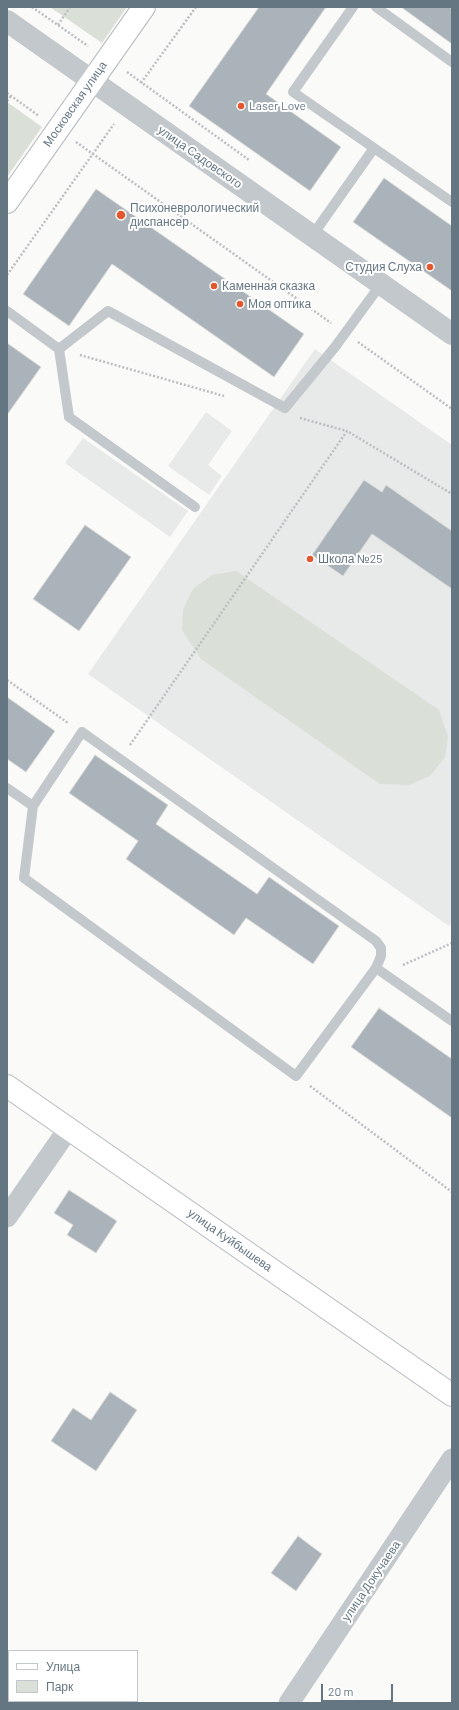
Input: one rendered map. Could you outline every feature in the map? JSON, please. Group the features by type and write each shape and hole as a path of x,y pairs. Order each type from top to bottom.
{"main road":[{"name":"Московская улица","path":"7,202 144,7"},
{"name":"улица Куйбышева","path":"7,1086 452,1395"}],"street":[{"name":"улица Садовского","path":"7,21 452,334"},
{"path":"7,1217 69,1128"},
{"name":"улица Докучаева","path":"289,1703 452,1459"}],"lane":[{"path":"353,7 293,92 452,202"},
{"path":"376,7 452,62"},
{"path":"312,236 374,148"},
{"path":"59,349 108,311 285,408 346,333 381,284"},
{"path":"7,311 59,349 69,417 195,507"},
{"path":"82,732 121,759 376,941 381,948 380,971 296,1076 24,878 32,806 82,732"},
{"path":"7,788 32,806"},
{"path":"380,971 452,1021"}],"path":[{"path":"58,25 70,7"},
{"path":"7,276 196,7"},
{"path":"7,93 452,409"},
{"path":"7,101 11,96"},
{"path":"59,349 226,396"},
{"path":"294,416 347,431 452,494"},
{"path":"121,759 347,431"},
{"path":"7,680 82,732"},
{"path":"380,971 452,944"},
{"path":"296,1076 452,1192"}],"shaded area":[{"name":"Школа №25","path":"315,349 452,445 452,921 449,926 88,674"},
{"path":"206,412 232,431 208,465 222,476 209,495 168,466"},
{"path":"83,438 188,511 170,537 65,463"}],"green space":[{"path":"50,7 127,7 102,43"},
{"path":"7,102 42,127 7,177"},
{"path":"236,571 439,710 448,737 445,757 430,776 409,785 380,784 201,659 182,630 183,610 193,589 212,575"}],"building":[{"path":"259,7 326,7 266,94 341,147 310,191 189,106"},
{"path":"401,7 449,7 452,9 452,44"},
{"path":"384,178 452,226 452,291 353,222"},
{"path":"96,189 304,334 274,377 112,264 69,326 23,294"},
{"path":"7,343 41,367 7,415"},
{"path":"364,480 382,492 386,485 452,531 452,589 372,534 343,576 312,555"},
{"path":"85,525 131,557 79,631 33,599"},
{"path":"7,697 55,731 26,772 7,759"},
{"path":"95,755 168,805 156,824 257,894 269,877 339,926 313,964 246,918 234,935 126,859 138,841 69,793"},
{"path":"379,1008 452,1059 452,1118 351,1047"},
{"path":"69,1190 117,1221 96,1253 67,1235 73,1225 54,1213"},
{"path":"110,1392 137,1410 96,1471 51,1441 73,1408 91,1420"},
{"path":"298,1536 322,1554 296,1591 271,1573"}],"place":[{"name":"Laser Love","path":"241,106"},
{"name":"Психоневрологический диспансер","path":"121,215"},
{"name":"Студия Слуха","path":"430,267"},
{"name":"Каменная сказка","path":"214,286"},
{"name":"Моя оптика","path":"240,304"},
{"name":"Школа №25","path":"310,559"}]}
